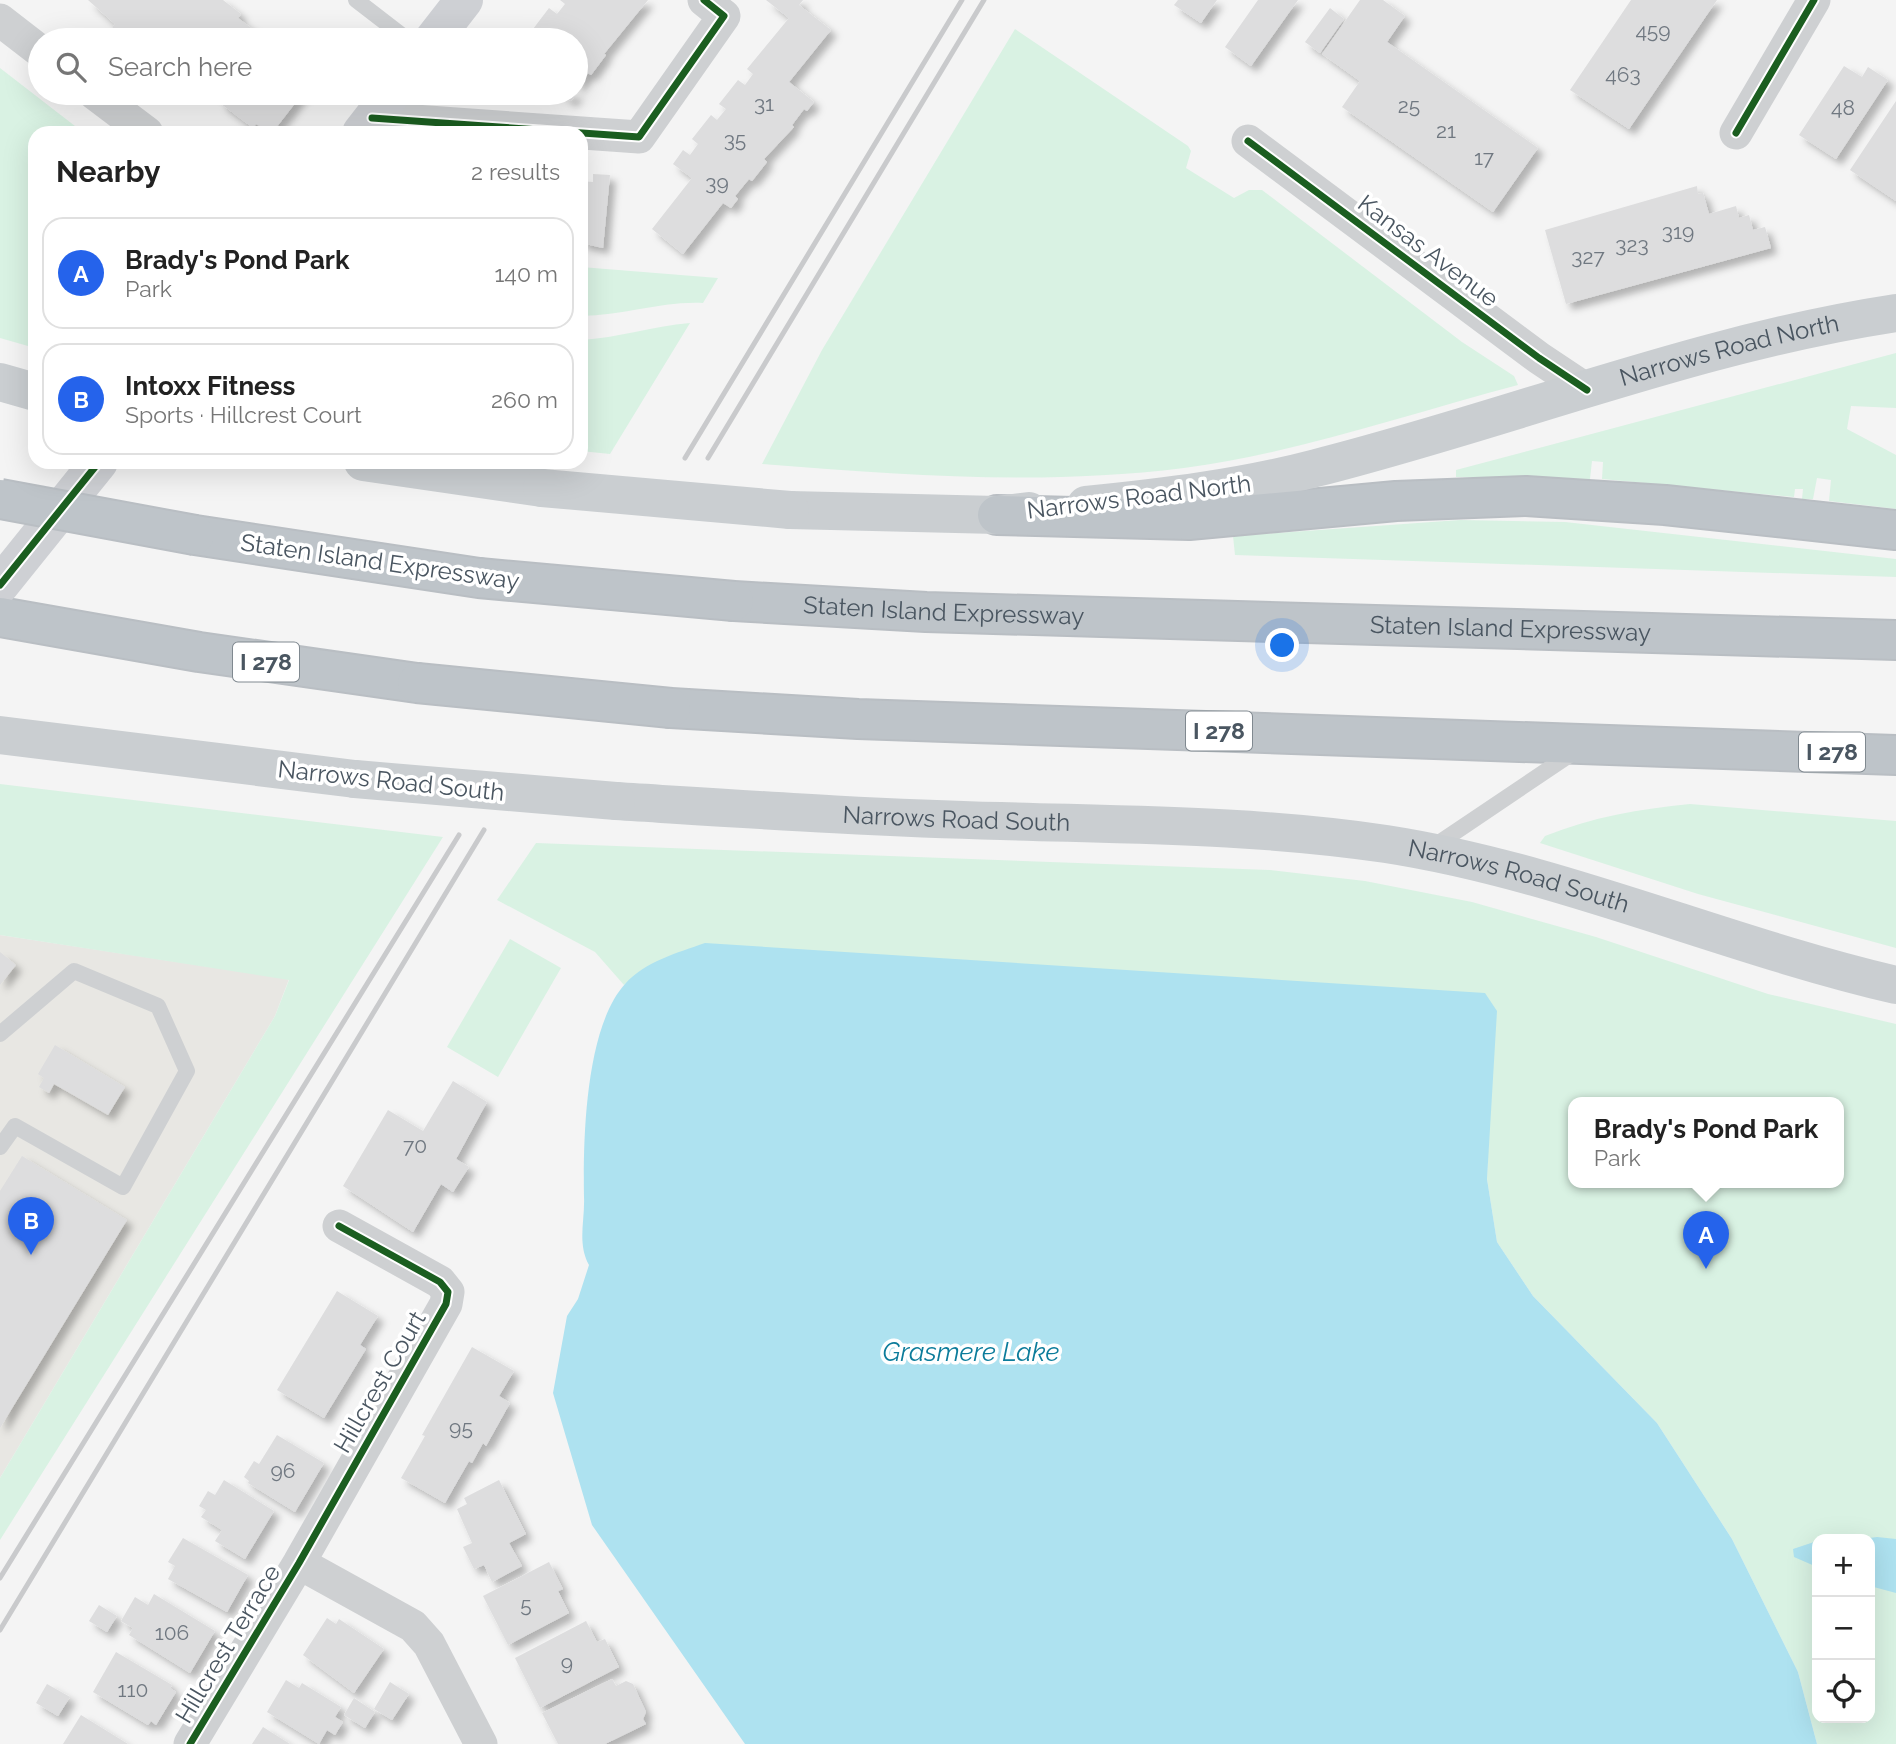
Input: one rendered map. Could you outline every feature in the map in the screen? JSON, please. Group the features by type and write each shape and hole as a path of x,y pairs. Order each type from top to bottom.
{"highway":[{"path":"997,515 1189,520 1383,502 1526,496 1641,503 1896,530"},
{"name":"Staten Island Expressway","path":"0,499 195,535 479,578 734,601 926,612 1896,640"},
{"name":"I 278","path":"0,617 115,639 417,683 671,708 858,719 1589,742 1896,755"}],"main road":[{"name":"Narrows Road North","path":"411,469 542,488 790,510 997,515 1186,494 1252,483 1316,468 1755,342 1896,313"},
{"name":"Narrows Road South","path":"18,738 355,779 615,801 866,816 1260,829 1426,852 1522,874 1799,960 1896,985"}],"street":[{"path":"442,28 464,0"},
{"path":"588,133 639,137 724,16 704,0"},
{"path":"1736,133 1814,0"},
{"path":"0,20 28,42"},
{"path":"110,105 137,126"},
{"path":"375,115 507,126"},
{"name":"Kansas Avenue","path":"1248,141 1539,358 1587,390"},
{"path":"0,585 93,469"},
{"name":"Hillcrest Court","path":"299,1563 446,1304 448,1292 440,1282 340,1226"},
{"path":"299,1563 413,1626 429,1644 481,1744"},
{"name":"Hillcrest Terrace","path":"190,1744 299,1563"}],"lane":[{"path":"356,0 392,28"},
{"path":"1426,852 1589,742"},
{"path":"0,1034 74,971 158,1006 187,1071 123,1187 15,1126 0,1147"}],"shaded area":[{"path":"0,935 289,979 275,1016 0,1478"}],"green space":[{"path":"1015,29 1188,146 1191,151 1186,168 1234,198 1249,190 1262,190 1462,342 1514,376 1518,385 1310,443 1184,468 1077,477 1025,478 921,475 762,464 822,350"},
{"path":"0,68 28,90 28,105 48,105 75,126 28,126 28,346 0,338"},
{"path":"588,268 718,278 703,303 672,304 588,316"},
{"path":"690,323 610,454 588,452 588,339"},
{"path":"1896,353 1896,408 1851,406 1847,429 1896,455 1896,509 1829,501 1831,480 1817,478 1813,499 1802,499 1803,489 1795,489 1794,497 1602,479 1603,462 1592,461 1590,479 1456,477 1456,470"},
{"path":"1460,520 1565,522 1896,559 1896,577 1235,555 1233,536"},
{"path":"0,784 443,837 0,1540 0,1478 275,1016 289,980 0,935"},
{"path":"1690,804 1896,821 1896,948 1698,894 1540,843 1545,836 1598,819"},
{"path":"536,843 1270,870 1365,881 1472,902 1596,937 1768,994 1896,1024 1896,1744 1817,1744 1798,1672 1732,1539 1657,1423 1533,1296 1497,1242 1487,1179 1490,1097 645,968 624,985 595,952 497,900"},
{"path":"510,939 561,968 498,1077 447,1047"}],"water":[{"name":"Grasmere Lake","path":"705,943 1485,993 1497,1011 1487,1179 1497,1242 1533,1296 1657,1423 1732,1539 1798,1672 1817,1744 745,1744 592,1525 553,1393 567,1316 578,1299 589,1265 582,1240 584,1146 589,1086 602,1028 612,1003 633,976 662,959"},
{"path":"1875,1537 1896,1539 1896,1593 1875,1587"},
{"path":"1812,1543 1812,1565 1794,1557 1793,1549"}],"building":[{"path":"88,0 223,0 241,14 238,18 251,28 113,28 115,24"},
{"path":"560,0 648,0 604,54 606,55 591,75 588,73 588,28 534,28 549,8 557,14 565,4"},
{"path":"766,0 803,0 799,5 831,30 789,82 814,102 807,111 804,109 792,125 794,127 764,159 767,162 752,181 749,179 735,196 738,199 731,208 723,203 683,254 652,229 692,178 673,164 683,150 690,155 698,144 692,139 711,115 717,120 726,109 719,104 738,80 745,85 753,74 747,69 789,18"},
{"path":"1178,0 1217,0 1201,23 1174,5"},
{"path":"1258,0 1298,0 1251,66 1225,47"},
{"path":"1360,0 1383,0 1405,16 1387,42 1538,148 1493,212 1342,107 1360,81 1322,54"},
{"path":"1631,0 1717,0 1629,129 1570,90"},
{"path":"1330,8 1344,19 1320,53 1305,42"},
{"path":"1844,66 1862,77 1868,67 1888,80 1836,159 1799,135"},
{"path":"1896,101 1896,201 1850,170"},
{"path":"223,105 294,105 277,126 250,126"},
{"path":"593,174 610,175 603,248 588,245 588,182 593,182"},
{"path":"1697,186 1698,194 1703,193 1709,214 1736,206 1739,218 1749,215 1753,230 1765,227 1771,248 1566,304 1545,230"},
{"path":"0,952 16,965 0,985"},
{"path":"55,1045 125,1087 108,1115 54,1084 49,1093 39,1087 44,1078 38,1074"},
{"path":"453,1081 487,1102 456,1159 469,1167 453,1192 441,1184 413,1232 343,1186 388,1110 423,1131"},
{"path":"22,1156 127,1220 0,1428 0,1191"},
{"path":"337,1291 378,1316 360,1345 366,1349 324,1418 277,1390"},
{"path":"472,1347 514,1371 499,1396 510,1403 486,1446 483,1443 472,1463 469,1461 445,1503 401,1478"},
{"path":"277,1435 324,1463 295,1512 248,1483 244,1477 254,1461 259,1464"},
{"path":"224,1480 274,1511 245,1559 215,1541 222,1530 201,1517 206,1510 199,1506 208,1491 215,1495"},
{"path":"499,1480 526,1534 509,1543 522,1566 492,1582 484,1565 474,1569 463,1547 472,1543 457,1509 467,1504 464,1498"},
{"path":"183,1538 248,1575 227,1612 168,1579 175,1566 168,1562"},
{"path":"549,1562 563,1589 558,1591 569,1613 508,1645 483,1596"},
{"path":"154,1594 215,1631 190,1673 129,1635 133,1628 121,1621 135,1597 148,1605"},
{"path":"99,1605 117,1616 107,1632 89,1621"},
{"path":"327,1618 336,1624 339,1619 384,1649 354,1693 303,1655"},
{"path":"586,1621 597,1642 605,1639 619,1667 540,1708 515,1658"},
{"path":"116,1652 172,1685 170,1688 176,1692 156,1725 151,1721 148,1725 93,1692"},
{"path":"612,1679 616,1686 626,1681 633,1684 646,1712 643,1719 646,1724 605,1744 558,1744 542,1713"},
{"path":"286,1680 299,1688 302,1683 341,1707 335,1717 343,1722 335,1735 327,1730 319,1744 267,1712"},
{"path":"390,1682 409,1694 392,1720 374,1709"},
{"path":"47,1684 70,1697 58,1716 36,1703"},
{"path":"354,1698 375,1712 365,1728 344,1715"},
{"path":"81,1715 128,1744 63,1744"},
{"path":"263,1727 290,1744 252,1744"}],"railway":[{"path":"685,458 962,0"},
{"path":"708,458 984,0"},
{"path":"0,1630 484,830"},
{"path":"0,1578 459,835"}],"cycle path":[{"path":"588,133 639,137 724,16 704,0"},
{"path":"1736,133 1814,0"},
{"path":"372,118 484,126"},
{"path":"1248,141 1539,358 1587,390"},
{"path":"0,585 93,469"},
{"path":"190,1744 299,1563 446,1304 448,1292 440,1282 339,1226"}],"place":[{"name":"Intoxx Fitness","path":"31,1255"},
{"name":"Brady's Pond Park","path":"1706,1269"}]}
